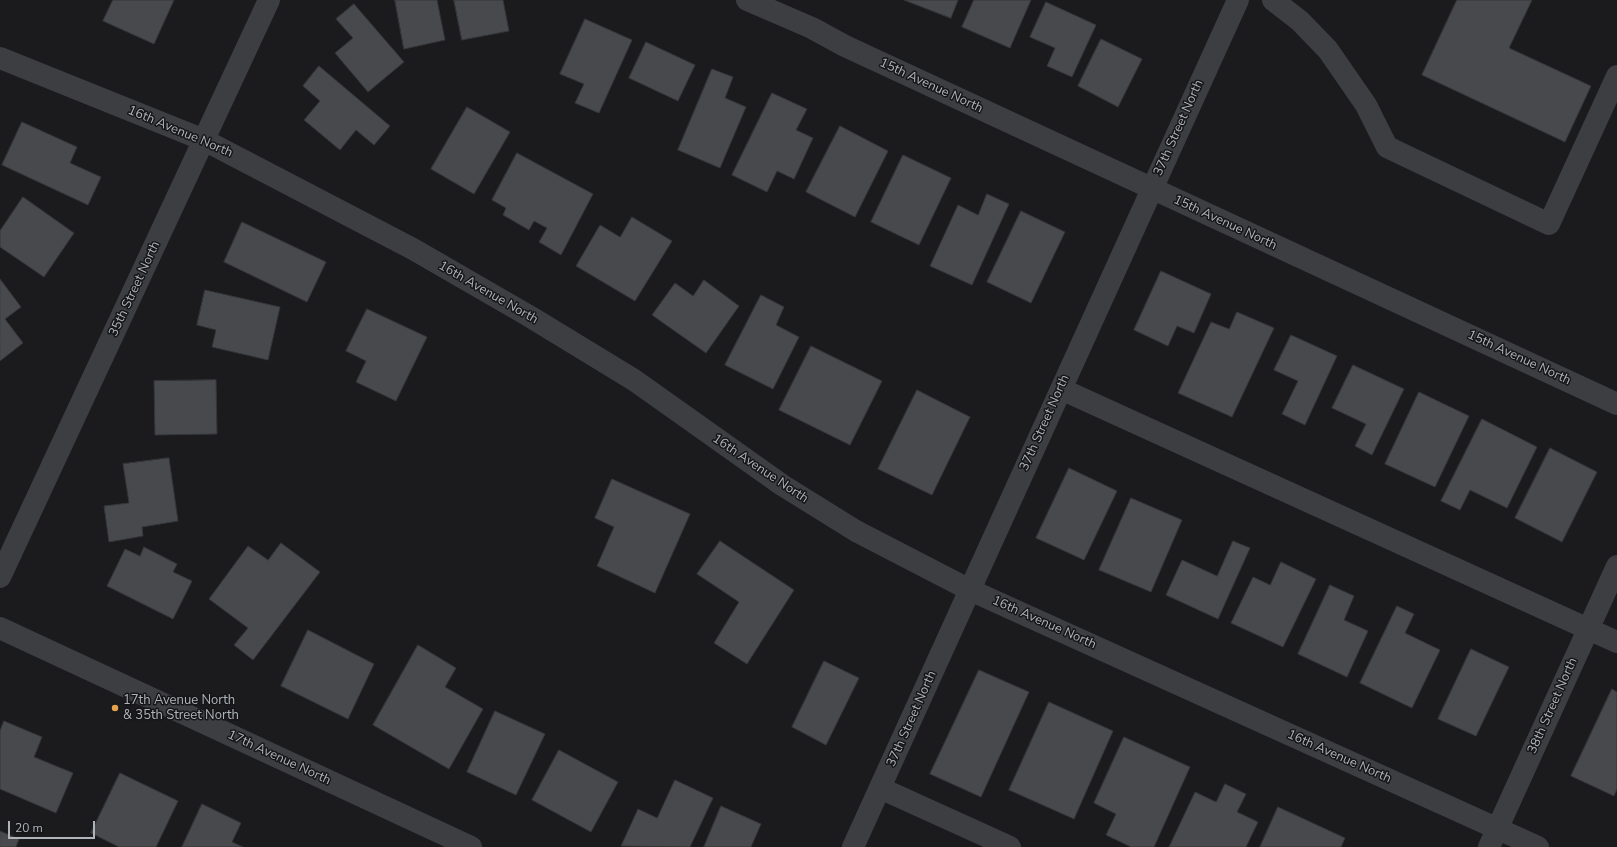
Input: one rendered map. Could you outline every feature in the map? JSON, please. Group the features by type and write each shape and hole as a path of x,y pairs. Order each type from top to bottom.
{"street":[{"name":"35th Street North","path":"0,577 269,0"},
{"name":"15th Avenue North","path":"747,0 812,28 845,46 1617,404"},
{"name":"37th Street North","path":"853,847 1238,0"},
{"path":"1273,0 1300,21 1328,50 1366,104 1387,147 1549,224 1617,76"},
{"name":"16th Avenue North","path":"0,58 204,140 413,249 530,316 634,380 782,485 856,531 970,590 1494,838 1538,847"},
{"path":"1061,389 1617,642"},
{"name":"38th Street North","path":"1494,838 1617,566"},
{"name":"17th Avenue North","path":"0,628 471,847"},
{"path":"880,788 1010,847"}],"building":[{"path":"113,0 174,0 154,44 103,21"},
{"path":"395,0 437,0 445,40 404,49"},
{"path":"454,0 503,0 509,31 462,40"},
{"path":"904,0 958,0 951,18"},
{"path":"974,0 1031,0 1010,48 962,27"},
{"path":"1457,0 1532,0 1509,48 1591,86 1565,142 1422,75"},
{"path":"1046,2 1096,25 1072,77 1047,66 1055,48 1030,37"},
{"path":"354,4 404,62 368,92 335,53 353,38 336,19"},
{"path":"585,19 632,40 599,113 575,103 584,84 560,74"},
{"path":"1101,39 1142,59 1118,107 1078,86"},
{"path":"646,42 695,65 678,101 629,78"},
{"path":"319,66 390,126 374,145 356,130 340,150 304,120 320,101 303,86"},
{"path":"712,69 733,77 725,98 746,107 720,168 678,150"},
{"path":"772,93 807,109 796,130 813,138 794,179 777,171 767,192 732,175"},
{"path":"467,107 510,132 474,194 431,169"},
{"path":"22,122 77,147 70,163 101,177 88,205 2,165"},
{"path":"840,126 888,151 855,217 806,192"},
{"path":"517,153 593,194 561,255 539,242 547,228 534,221 529,230 503,215 506,208 492,200"},
{"path":"903,155 951,178 919,245 871,222"},
{"path":"987,194 1009,204 972,285 930,266 958,205 978,215"},
{"path":"23,197 74,233 44,277 0,247 0,231"},
{"path":"1021,211 1065,232 1031,303 987,282"},
{"path":"632,217 672,241 635,301 576,266 600,225 620,237"},
{"path":"242,222 326,262 307,302 224,262"},
{"path":"1161,271 1211,294 1194,333 1177,326 1168,346 1134,330"},
{"path":"0,279 21,307 5,319 23,343 0,361"},
{"path":"704,280 739,306 706,353 652,315 675,283 693,296"},
{"path":"205,290 280,307 268,360 212,347 216,330 197,325"},
{"path":"761,295 784,307 776,325 799,337 773,389 725,365"},
{"path":"367,309 427,337 396,401 356,382 366,361 346,351"},
{"path":"1237,312 1274,328 1232,417 1178,393 1211,322 1229,329"},
{"path":"1291,335 1337,356 1305,425 1282,414 1298,381 1274,370"},
{"path":"811,346 882,381 850,445 779,410"},
{"path":"1353,365 1404,389 1372,455 1355,446 1366,424 1332,408"},
{"path":"216,380 217,434 155,435 154,381"},
{"path":"917,390 970,417 932,495 878,469"},
{"path":"1419,392 1469,416 1435,487 1385,464"},
{"path":"1482,419 1537,447 1507,508 1470,490 1460,510 1441,501"},
{"path":"1550,448 1597,472 1562,542 1515,518"},
{"path":"169,458 178,521 142,527 143,536 109,542 104,506 129,503 123,464"},
{"path":"1069,468 1117,491 1084,560 1036,538"},
{"path":"612,479 690,514 655,593 597,566 614,527 595,518"},
{"path":"1131,498 1182,520 1151,592 1099,570"},
{"path":"720,541 794,590 747,664 714,643 739,602 697,574"},
{"path":"1233,541 1250,548 1218,619 1166,595 1182,560 1217,576"},
{"path":"281,543 320,572 253,660 234,645 248,628 209,599 248,546 268,560"},
{"path":"144,547 177,564 173,572 192,581 173,619 107,586 125,549 140,556"},
{"path":"1281,562 1316,579 1283,647 1231,623 1253,577 1270,585"},
{"path":"1330,585 1354,596 1344,620 1368,631 1347,677 1298,654"},
{"path":"1397,606 1414,614 1405,633 1440,650 1412,708 1360,683"},
{"path":"308,630 374,664 348,719 281,686"},
{"path":"418,645 456,668 445,687 483,709 449,769 373,725"},
{"path":"1471,649 1509,667 1476,736 1438,719"},
{"path":"824,661 859,678 826,745 792,727"},
{"path":"979,670 1029,692 981,797 930,774"},
{"path":"1612,689 1617,692 1617,789 1614,796 1571,776"},
{"path":"1049,702 1113,731 1074,819 1009,790"},
{"path":"495,711 545,734 516,795 467,772"},
{"path":"4,721 42,737 34,757 73,773 56,813 0,789 0,731"},
{"path":"1124,737 1190,767 1154,847 1131,847 1106,835 1116,814 1094,803"},
{"path":"559,750 618,782 591,832 532,800"},
{"path":"120,773 178,801 156,847 119,847 91,833"},
{"path":"675,780 713,798 690,847 621,846 638,809 657,818"},
{"path":"1225,784 1246,794 1237,812 1258,822 1246,847 1169,847 1195,792 1216,802"},
{"path":"202,804 241,823 232,842 243,847 182,847"},
{"path":"721,806 761,824 751,847 704,847"},
{"path":"1278,807 1345,838 1341,847 1260,847"},
{"path":"0,831 19,839 16,847 0,847"}],"place":[{"name":"17th Avenue North & 35th Street North","path":"115,708"}]}
